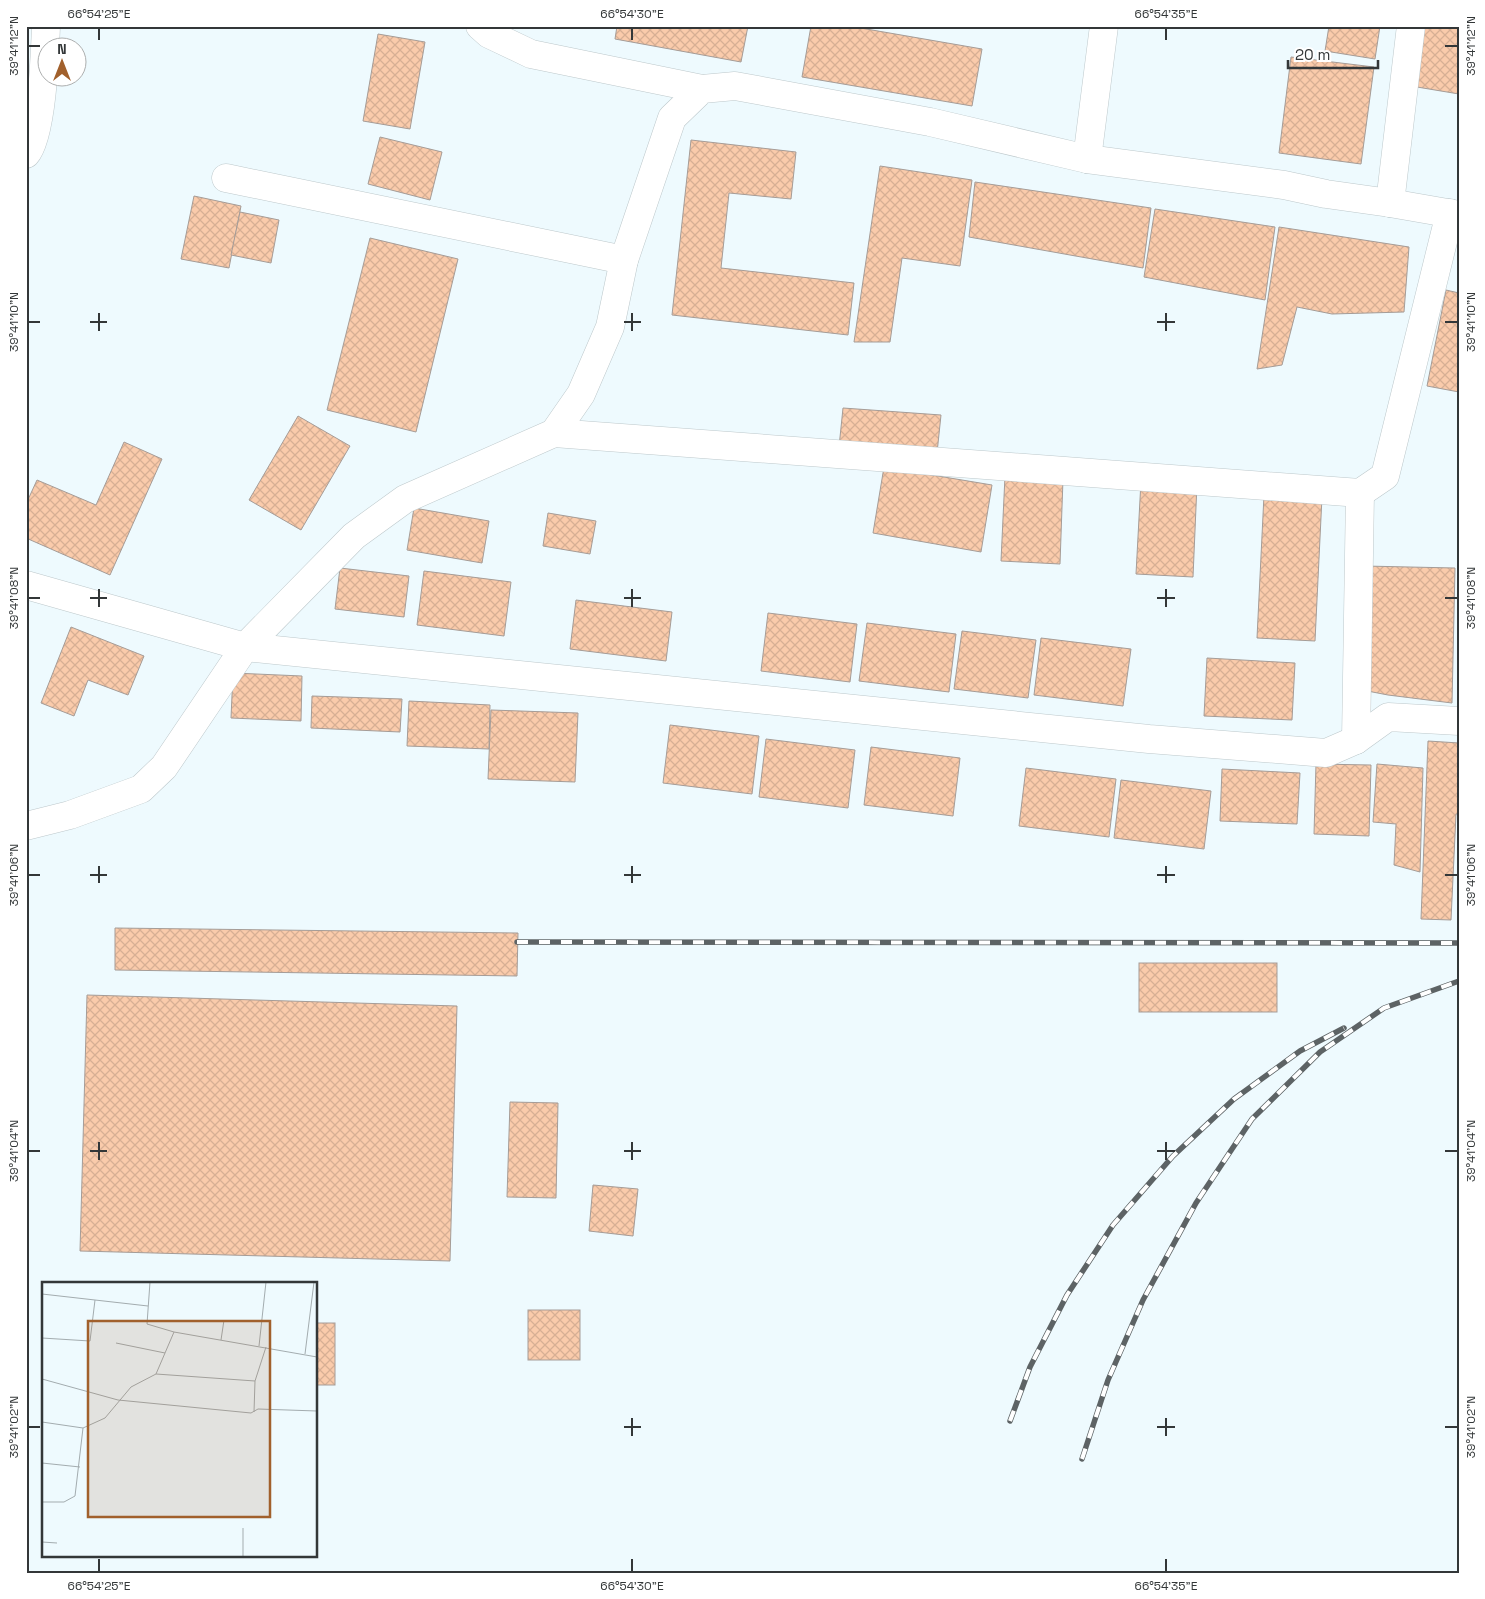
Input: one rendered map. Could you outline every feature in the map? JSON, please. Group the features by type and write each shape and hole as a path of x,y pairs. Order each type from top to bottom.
{"street":[{"path":"26,154 30,149 38,128 46,26"},
{"path":"26,826 70,815 141,788 164,767 245,647 354,536 405,499 554,433 1360,492 1385,476 1454,214 1326,194 1284,185 1087,159 930,122 735,86 702,89 532,54 489,34 480,26"},
{"path":"1087,159 1104,26"},
{"path":"1390,203 1411,26"},
{"path":"554,433 582,394 610,327 624,260 672,118 702,89"},
{"path":"226,178 624,260"},
{"path":"1356,740 1360,492"},
{"path":"26,585 245,647 1149,739 1326,753 1356,740 1388,717 1459,720"}],"building":[{"path":"617,26 748,26 741,62 615,39"},
{"path":"811,26 849,26 982,49 972,106 802,77"},
{"path":"1329,26 1380,26 1375,59 1325,51"},
{"path":"1415,26 1459,26 1459,94 1405,85"},
{"path":"378,34 425,42 410,129 363,121"},
{"path":"1291,57 1374,67 1361,164 1279,153"},
{"path":"380,137 442,152 430,200 368,184"},
{"path":"691,140 796,152 791,199 729,193 721,268 854,283 848,335 672,315"},
{"path":"880,166 972,180 960,266 902,258 890,342 854,342"},
{"path":"975,182 1151,208 1143,268 969,237"},
{"path":"194,196 241,206 229,268 181,259"},
{"path":"1155,209 1275,227 1265,300 1144,277"},
{"path":"240,212 279,220 271,263 231,255"},
{"path":"1279,227 1409,247 1404,312 1332,314 1297,307 1282,365 1257,369"},
{"path":"370,238 458,259 416,432 327,410"},
{"path":"1446,290 1459,293 1459,392 1427,386"},
{"path":"843,408 941,415 937,453 839,447"},
{"path":"298,416 350,446 301,530 249,500"},
{"path":"124,442 162,459 110,575 26,538 26,504 37,480 96,505"},
{"path":"884,467 992,485 981,552 873,533"},
{"path":"1005,476 1063,479 1060,564 1001,561"},
{"path":"1141,481 1197,484 1193,577 1136,574"},
{"path":"1264,495 1322,497 1315,641 1257,638"},
{"path":"414,508 489,521 482,563 407,550"},
{"path":"548,513 596,521 590,554 543,546"},
{"path":"1364,566 1455,568 1452,703 1357,689"},
{"path":"340,568 409,576 404,617 335,609"},
{"path":"424,571 511,582 504,636 417,625"},
{"path":"576,600 672,612 666,661 570,649"},
{"path":"768,613 857,624 850,682 761,671"},
{"path":"867,623 956,634 949,692 859,681"},
{"path":"71,627 144,656 128,695 88,680 74,716 41,703"},
{"path":"962,631 1036,640 1028,698 954,689"},
{"path":"1041,638 1131,649 1123,706 1034,695"},
{"path":"1207,658 1295,663 1292,720 1204,716"},
{"path":"233,673 302,676 301,721 231,718"},
{"path":"312,696 402,699 400,732 311,728"},
{"path":"409,701 490,705 489,749 407,746"},
{"path":"491,710 578,713 575,782 488,779"},
{"path":"670,725 759,736 752,794 663,783"},
{"path":"766,739 855,750 848,808 759,797"},
{"path":"1428,741 1459,743 1459,814 1456,814 1451,920 1421,919"},
{"path":"871,747 960,758 953,816 864,805"},
{"path":"1316,764 1371,765 1369,836 1314,834"},
{"path":"1377,764 1423,768 1420,872 1394,865 1396,824 1373,822"},
{"path":"1026,768 1116,779 1109,837 1019,826"},
{"path":"1222,769 1300,773 1297,824 1220,821"},
{"path":"1121,780 1211,791 1204,849 1114,838"},
{"path":"115,928 518,933 517,976 115,970"},
{"path":"1139,963 1277,963 1277,1012 1139,1012"},
{"path":"87,995 457,1006 450,1261 80,1251"},
{"path":"510,1102 558,1103 556,1198 507,1197"},
{"path":"593,1185 638,1189 633,1236 589,1231"},
{"path":"528,1310 580,1310 580,1360 528,1360"},
{"path":"318,1323 335,1323 335,1385 318,1385"}],"railway":[{"path":"517,942 1459,943"},
{"path":"1082,1459 1108,1380 1143,1300 1196,1203 1252,1119 1320,1052 1384,1008 1459,981"},
{"path":"1010,1421 1030,1367 1067,1295 1113,1225 1173,1156 1234,1099 1300,1051 1344,1028"}]}
